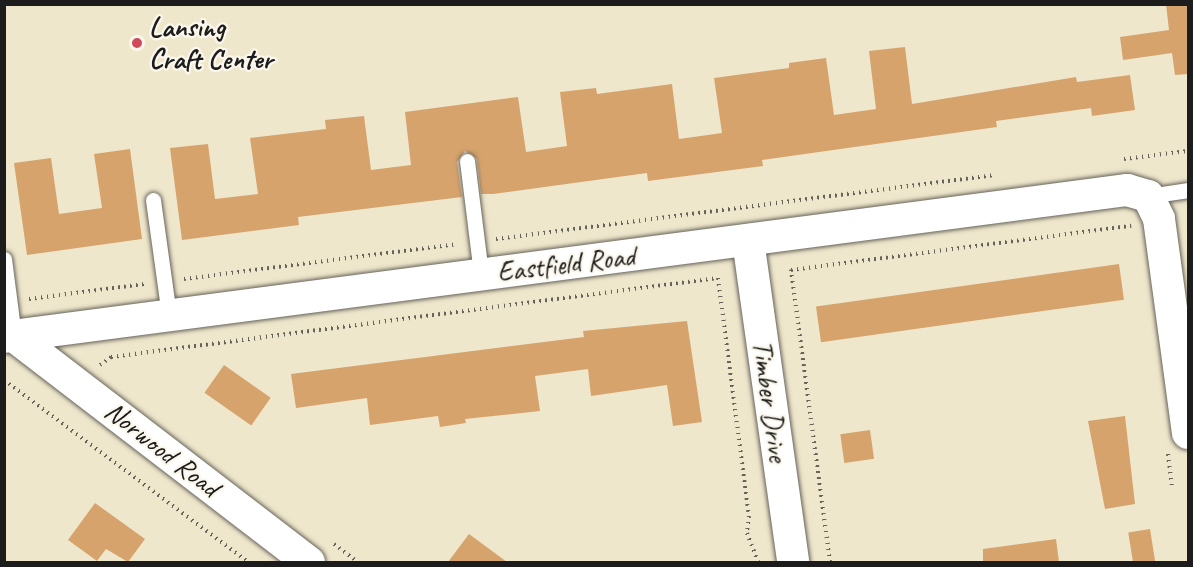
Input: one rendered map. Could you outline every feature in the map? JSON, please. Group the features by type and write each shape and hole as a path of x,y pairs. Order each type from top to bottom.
{"street":[{"name":"Eastfield Road","path":"9,337 748,240 1137,194"},
{"path":"1137,194 1159,219 1177,438"},
{"name":"Timber Drive","path":"748,240 793,562"},
{"name":"Norwood Road","path":"9,337 312,556"}],"lane":[{"path":"467,161 481,274"},
{"path":"1137,194 1188,190"},
{"path":"153,200 169,315"},
{"path":"4,259 10,302 9,337"}],"path":[{"path":"1118,159 1188,151"},
{"path":"10,302 1001,174"},
{"path":"830,562 791,270 1136,226"},
{"path":"108,373 99,366 111,357 718,278 749,516 747,533 758,562"},
{"path":"4,380 248,562"},
{"path":"1172,489 1177,438"},
{"path":"312,556 358,562"}],"building":[{"path":"1166,4 1188,4 1188,74 1175,75 1172,53 1123,60 1120,37 1169,30"},
{"path":"905,47 912,104 1076,77 1077,82 1130,75 1135,110 1092,116 1091,108 996,121 997,127 762,160 763,166 648,181 647,173 493,194 481,194 477,159 465,151 457,162 462,197 298,217 299,225 182,240 170,148 208,144 215,199 258,194 250,138 326,129 325,120 364,116 371,170 411,165 405,112 518,97 526,152 567,146 560,92 596,88 597,94 672,84 679,139 722,133 714,78 789,68 789,63 826,58 834,115 876,109 869,51"},
{"path":"130,149 142,239 27,255 14,163 51,158 59,214 102,208 94,154"},
{"path":"1119,264 1124,300 821,342 816,307"},
{"path":"687,321 702,422 673,426 667,385 591,396 588,369 535,376 540,411 465,419 466,423 440,427 438,416 370,425 367,398 296,408 291,374 584,337 583,331"},
{"path":"224,365 271,398 251,426 204,393"},
{"path":"1125,416 1135,504 1105,509 1088,421"},
{"path":"870,430 874,459 844,463 840,434"},
{"path":"95,503 145,539 128,562 106,549 97,561 68,540"},
{"path":"1150,529 1155,562 1133,562 1128,532"},
{"path":"469,534 507,562 448,562"},
{"path":"1056,539 1059,562 983,562 983,549"}],"place":[{"name":"Lansing Craft Center","path":"137,43"}]}
